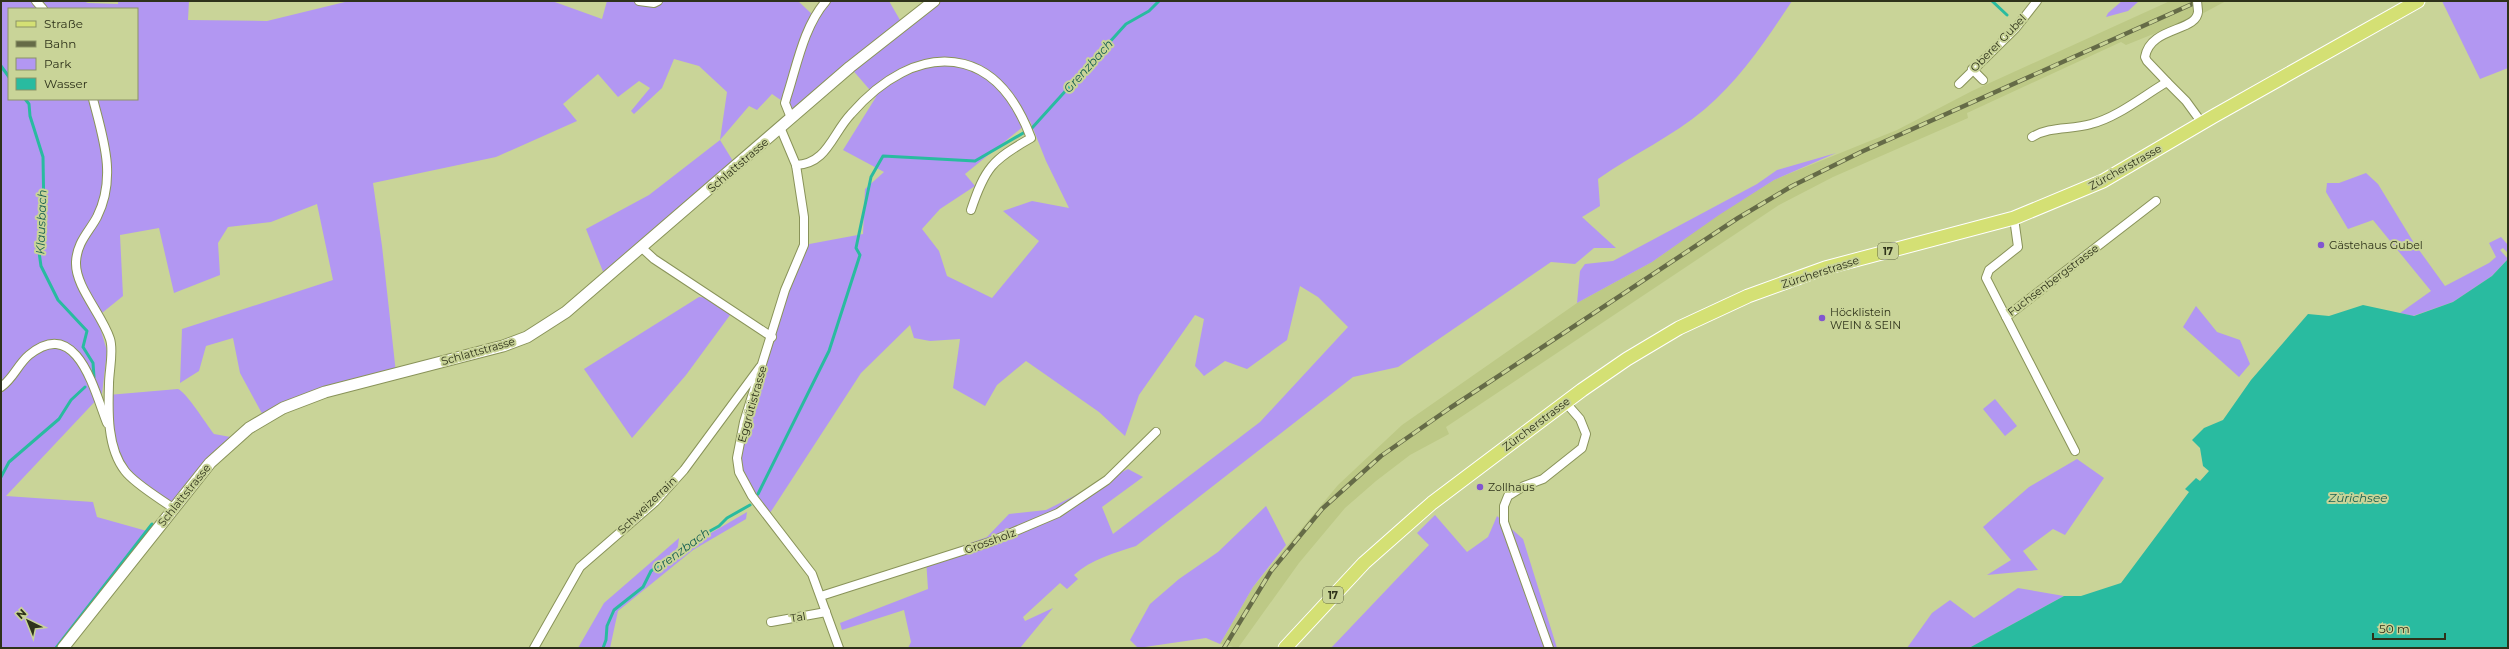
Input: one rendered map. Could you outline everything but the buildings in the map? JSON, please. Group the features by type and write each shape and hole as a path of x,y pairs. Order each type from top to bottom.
{"main road":[{"name":"Zürcherstrasse","path":"1285,648 1327,600 1383,545 1432,503 1627,359 1679,328 1748,296 1825,268 2014,218 2103,182 2202,123 2418,1"}],"street":[{"path":"639,1 654,3 658,1"},
{"path":"791,118 785,103 786,96 815,17 826,1"},
{"name":"Schlattstrasse","path":"63,648 173,508 223,450 249,428 277,412 325,392 503,346 527,336 566,312 850,67 934,1"},
{"name":"Oberer Gubel","path":"1959,84 1972,69 2015,29 2037,1"},
{"path":"2197,1 2198,16 2193,22 2166,32 2154,40 2146,50 2145,57 2147,61 2186,101 2202,123"},
{"path":"796,165 809,165 817,160 850,114 874,92 896,76 936,61 974,67 993,79 1008,95 1023,116 1031,138 991,165 984,174 971,210"},
{"path":"1972,69 1983,80"},
{"path":"2032,138 2041,132 2091,124 2108,117 2167,82"},
{"path":"93,100 108,157 107,188 97,217 84,234 76,262 77,277 87,297 102,318 111,341 109,429"},
{"name":"Eggrütistrasse","path":"780,128 796,165 804,217 804,245 785,290 772,337 744,422 736,458 739,472 752,496 806,564 821,596 839,648"},
{"name":"Fuchsenbergstrasse","path":"2014,218 2018,247 1989,270 1986,278 2006,317 2156,201"},
{"path":"642,248 654,259 772,337"},
{"path":"2006,317 2075,451"},
{"path":"1,387 29,355 48,344 62,344 74,351 86,370 109,429 117,457 126,472 173,508"},
{"name":"Schweizerrain","path":"534,648 580,567 654,502 684,470 764,362"},
{"path":"1549,648 1504,522 1504,506 1508,496 1524,486 1543,479 1582,448 1586,434 1580,419 1566,403"},
{"name":"Grossholz","path":"821,596 990,542 1058,513 1107,480 1156,432"},
{"name":"Tal","path":"771,622 826,612"}],"shaded area":[{"path":"2170,1 2226,1 2198,16 2126,45 2121,42 1967,113 1968,118 1833,177 1779,205 1446,427 1449,434 1410,455 1376,481 1345,508 1299,563 1238,648 1220,644 1253,587 1338,485 1402,425 1577,303 1652,262 1719,214 1774,180 1897,130 1972,91"}],"green space":[{"path":"1,1 83,1 88,3 118,4 118,1 189,1 188,20 267,21 349,1 552,1 602,19 607,1 798,1 815,17 826,1 889,1 904,27 934,1 1792,1 1752,58 1730,85 1705,109 1666,137 1598,179 1600,206 1582,217 1616,248 1594,248 1575,264 1551,262 1398,367 1353,377 1136,546 1104,557 1081,569 1074,575 1078,579 1067,589 1060,583 1023,617 1025,621 1053,608 1020,648 908,648 911,642 904,610 842,630 840,623 928,589 926,559 987,537 1009,514 1046,510 1128,469 1143,477 1102,507 1113,534 1260,422 1348,327 1318,297 1300,286 1287,340 1247,369 1225,361 1204,376 1195,366 1204,319 1195,315 1139,395 1125,436 1099,412 1026,361 997,385 985,406 953,388 960,339 930,341 914,338 910,325 861,373 770,513 757,503 737,458 764,362 804,245 863,234 865,189 884,172 843,150 876,97 850,67 791,118 785,103 772,94 757,110 749,106 720,140 727,92 699,66 674,59 662,88 634,114 631,111 650,88 639,81 618,97 598,74 563,104 577,121 496,157 373,183 382,246 396,373 325,392 265,419 240,373 233,338 206,346 199,371 180,383 182,329 333,280 317,204 271,222 228,227 218,243 220,275 174,293 159,228 120,235 123,296 97,317 107,351 102,394 6,496 93,502 97,517 154,533 63,648 1,648","holes":["1030,121 1046,161 1069,208 1032,201 1003,211 1039,241 992,298 947,276 939,251 922,229 940,209 975,186 965,174"]},
{"path":"2122,1 2139,1 2128,11 2106,17 2108,13"},
{"path":"2442,1 2508,1 2508,68 2480,79"},
{"path":"720,140 736,166 606,279 586,229 649,195"},
{"path":"1836,153 1774,180 1719,215 1652,262 1577,303 1580,271 1585,264 1613,261 1757,184 1777,170"},
{"path":"2366,173 2378,184 2414,243 2445,286 2489,263 2496,257 2489,243 2501,237 2508,245 2508,253 2503,248 2500,250 2508,259 2492,276 2453,302 2413,316 2400,313 2431,291 2373,220 2348,229 2326,192 2327,183 2339,183"},
{"path":"699,297 713,298 733,311 686,375 632,438 584,369"},
{"path":"2196,306 2217,332 2240,340 2250,364 2239,377 2183,327"},
{"path":"178,389 191,402 214,434 236,438 173,508 126,472 117,457 108,395"},
{"path":"1995,399 2017,426 2005,436 1983,409"},
{"path":"2077,459 2104,478 2065,535 2053,529 2023,551 2038,570 1987,575 2011,560 1983,527 2029,487"},
{"path":"1266,506 1286,545 1253,587 1220,644 1206,638 1138,648 1130,640 1150,604 1179,579 1218,552"},
{"path":"747,512 746,519 693,550 618,611 610,648 578,648 604,603 679,538 677,553"},
{"path":"1435,515 1467,552 1488,537 1497,516 1523,539 1557,648 1331,648 1429,545 1417,533"},
{"path":"2018,588 2064,596 1969,648 1907,648 1932,613 1950,600 1974,618"}],"water":[{"name":"Zürichsee","path":"2508,259 2508,648 1969,648 2064,596 2081,596 2121,583 2189,492 2185,489 2196,478 2200,481 2209,471 2203,466 2200,448 2192,440 2204,428 2223,420 2251,380 2308,314 2329,316 2363,305 2414,316 2453,302 2492,276"}],"waterway":[{"name":"Grenzbach","path":"1032,128 1126,24 1149,11 1159,1"},
{"path":"1992,1 2007,15"},
{"name":"Klausbach","path":"1,66 8,76"},
{"name":"Klausbach","path":"26,100 29,104 30,116 43,157 44,217 38,245 41,266 58,300 87,331 83,347 93,363 94,377"},
{"path":"758,494 829,351 860,255 856,248 871,177 883,156 975,161 1025,132"},
{"name":"Klausbach","path":"1,477 9,462 59,419 71,400 85,387"},
{"name":"Grenzbach","path":"603,648 606,640 607,626 614,610 643,587 651,571 692,541 719,526 727,518 750,505"},
{"path":"56,648 152,524"}],"railway":[{"path":"1224,648 1271,571 1322,509 1381,456 1450,408 1738,218 1792,186 1861,152 2199,1"}],"place":[{"name":"Gästehaus Gubel","path":"2321,245"},
{"name":"Höcklistein WEIN & SEIN","path":"1822,318"},
{"name":"Zollhaus","path":"1480,487"}]}
